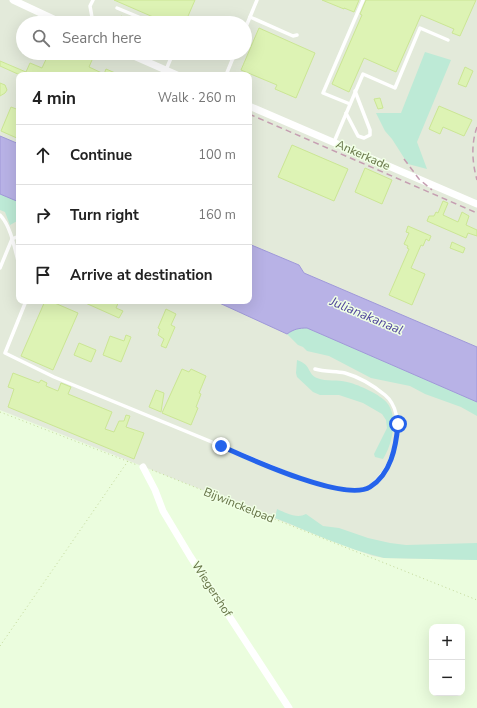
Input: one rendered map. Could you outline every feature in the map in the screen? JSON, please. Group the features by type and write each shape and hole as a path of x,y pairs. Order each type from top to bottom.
{"street":[{"path":"13,0 47,16"},
{"path":"143,60 170,72"},
{"name":"Ankerkade","path":"252,107 477,204"},
{"name":"Wiegershof","path":"143,467 155,490 163,511 190,556 290,708"}],"lane":[{"path":"91,16 90,6 93,0"},
{"path":"250,16 257,0"},
{"path":"350,104 323,93 363,0"},
{"path":"117,8 136,16"},
{"path":"252,18 293,36 297,35"},
{"path":"334,142 363,74 395,88 420,28 448,40"},
{"path":"166,70 170,60"},
{"path":"227,72 232,60"},
{"path":"346,113 358,136 364,138 370,135 370,130 355,92"},
{"path":"0,215 12,239 16,254"},
{"path":"0,268 12,239 16,237"},
{"path":"25,304 5,353 68,383 297,477 328,486 356,491 369,487 383,474 392,458 398,424 394,408 387,396 363,380 345,373 323,372 315,369"}],"path":[{"name":"Bijwinckelpad","path":"0,412 128,461 477,600"},
{"path":"0,646 128,461"}],"shaded area":[{"path":"0,0 477,0 477,347 304,273 299,265 252,245 252,72 16,72 16,143 0,136"},
{"path":"0,194 16,201 16,304 222,304 287,334 292,330 307,328 477,402 477,560 384,558 373,556 0,410"}],"green space":[{"path":"425,52 451,60 417,142 427,169 408,164 385,131 376,113 401,113"},
{"path":"0,194 16,201 16,222 10,225 5,212 0,210"},
{"path":"307,328 477,402 477,416 461,407 425,394 410,386 371,378 329,356 307,351 298,345 287,334 292,330"},
{"path":"297,360 305,364 317,378 343,381 356,385 376,394 388,404 392,411 393,428 390,445 383,459 375,457 374,454 387,428 386,420 382,414 363,403 339,395 320,395 313,392 297,377"},
{"path":"277,509 295,516 306,514 323,526 339,528 368,538 390,543 406,545 477,543 477,560 384,558 342,545 275,518"}],"water":[{"path":"0,136 16,143 16,201 0,194"},
{"name":"Julianakanaal","path":"252,245 299,265 304,273 477,347 477,402 307,328 297,329 287,334 222,304 252,304"}],"building":[{"path":"114,0 195,0 188,16 151,16"},
{"path":"322,0 359,0 354,12"},
{"path":"366,0 476,0 460,36 452,33 454,29 421,15 396,72 364,58 349,92 332,84 362,15 360,14"},
{"path":"259,28 315,53 296,98 275,89 277,85 252,75 252,72 241,70 245,60 252,60 252,44"},
{"path":"46,60 92,60 89,67 100,72 26,72 30,63 42,68"},
{"path":"0,61 26,72 16,73 0,66"},
{"path":"465,67 473,71 466,87 458,84"},
{"path":"106,69 113,72 105,72"},
{"path":"0,83 5,85 7,90 0,96"},
{"path":"380,98 383,108 378,109 374,99"},
{"path":"439,106 472,120 464,136 443,127 440,134 429,129"},
{"path":"11,107 16,109 16,138 1,131"},
{"path":"292,145 348,169 334,201 278,177"},
{"path":"365,168 392,180 382,204 355,192"},
{"path":"443,201 448,203 443,215 458,222 462,212 469,216 466,225 477,230 477,236 468,233 466,238 427,221 429,216 434,216 436,212 438,213"},
{"path":"408,226 431,236 429,241 426,239 423,246 421,245 411,268 425,274 412,305 389,295 409,249 407,248 408,246 404,244 409,233 406,232"},
{"path":"452,242 465,248 463,253 450,248"},
{"path":"44,304 57,304 78,313 53,370 21,356"},
{"path":"88,304 118,304 116,308 123,311 119,318"},
{"path":"166,309 176,314 171,325 175,327 166,348 161,346 164,339 158,335 160,329 158,328"},
{"path":"126,335 131,337 121,362 103,355 110,336 124,341"},
{"path":"79,343 96,350 91,362 74,355"},
{"path":"182,369 189,372 191,369 206,376 199,393 201,394 196,407 198,408 191,425 162,413"},
{"path":"13,373 39,383 41,380 47,383 46,386 58,391 61,383 71,387 68,394 112,412 105,429 114,432 119,421 124,421 126,415 130,416 126,427 144,433 134,459 8,407 14,389 8,387"},
{"path":"156,390 164,393 161,412 149,407"}],"railway":[{"path":"252,115 477,213"},
{"path":"477,127 473,153 477,180"},
{"path":"404,159 419,179 432,190"}],"route":[{"path":"221,446 314,483 356,491 369,487 383,474 392,458 398,424"}]}
